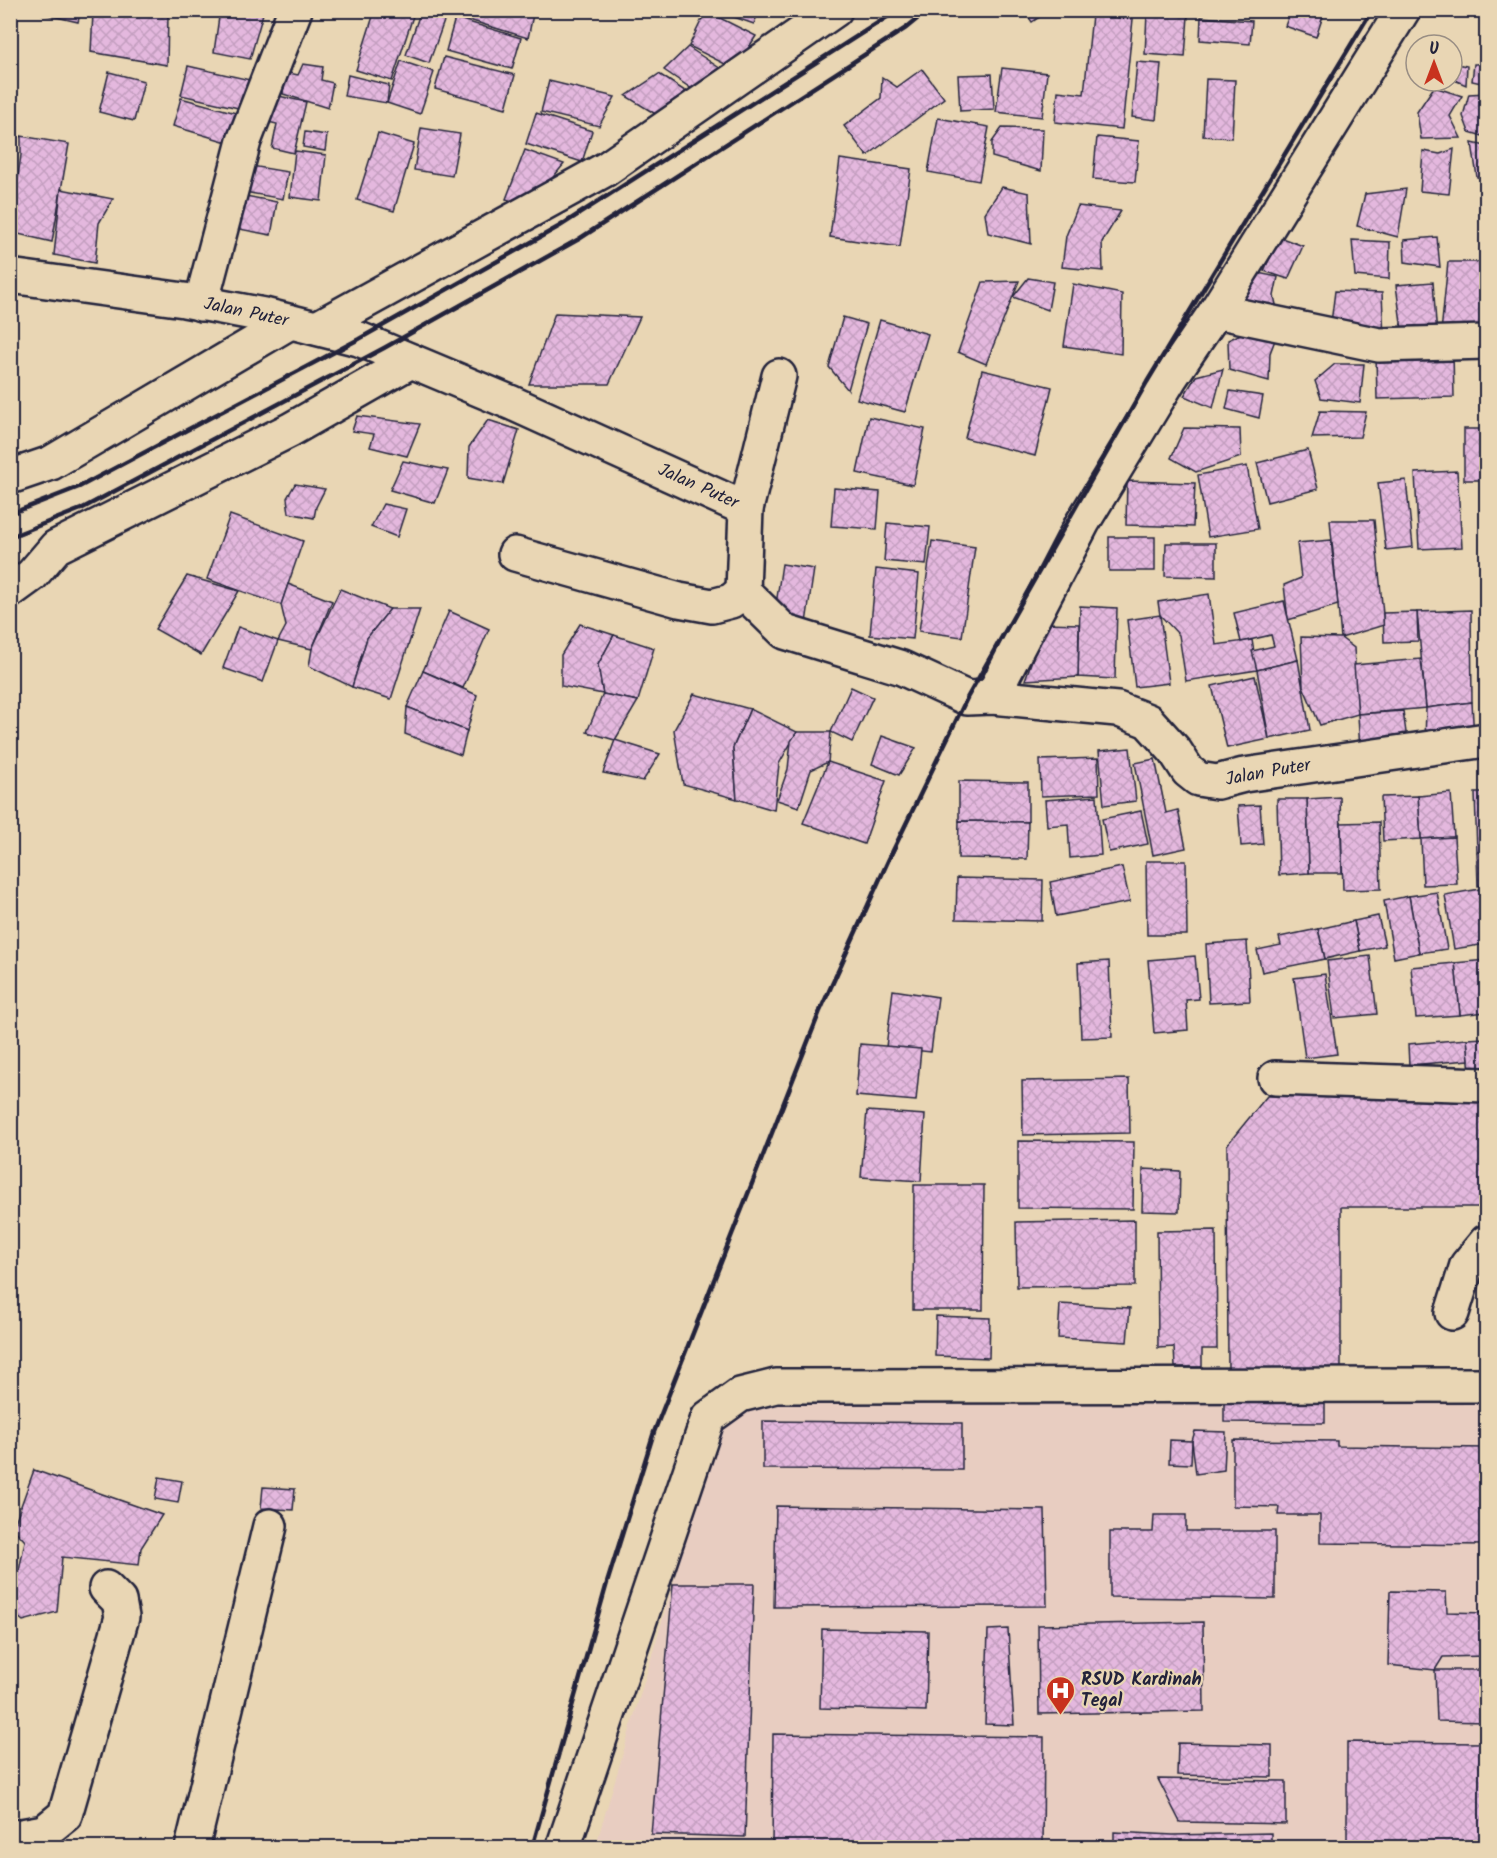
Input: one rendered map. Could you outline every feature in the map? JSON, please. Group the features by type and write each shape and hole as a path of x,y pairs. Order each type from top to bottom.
{"street":[{"path":"201,303 244,141 295,10"},
{"path":"10,477 51,463 304,325 606,169 835,10"},
{"path":"992,697 1083,522 1171,377 1216,311 1403,10"},
{"name":"Jalan Puter","path":"10,276 201,303 359,339 411,361 746,509 743,591 785,632 902,668 967,698 992,697 1117,709 1148,721 1175,751 1188,771 1198,779 1217,782 1244,775 1486,740"},
{"path":"1216,311 1379,345 1486,342"},
{"path":"10,591 32,575 56,547 290,430 411,361"},
{"path":"746,509 779,376"},
{"path":"515,554 679,600 712,606 731,602 743,591"},
{"path":"1275,1078 1486,1084"},
{"path":"1452,1313 1467,1265 1486,1242"},
{"path":"563,1848 708,1418 740,1395 776,1386 1486,1385"},
{"path":"192,1848 270,1526"},
{"path":"10,1838 44,1832 65,1815 122,1617 119,1601 106,1588"}],"shaded area":[{"name":"RSUD Kardinah Tegal","path":"778,1387 1486,1390 1486,1847 595,1848 673,1584 718,1412"}],"building":[{"path":"27,10 81,10 78,22"},
{"path":"97,10 159,10 168,15 167,65 91,52 93,13"},
{"path":"220,10 264,10 250,59 214,52"},
{"path":"375,10 415,10 392,81 356,70"},
{"path":"421,10 448,10 429,63 406,55"},
{"path":"458,10 534,10 528,38 456,16"},
{"path":"714,10 759,10 754,24"},
{"path":"1024,10 1050,10 1032,22"},
{"path":"1291,10 1325,10 1316,37 1285,26"},
{"path":"706,11 756,36 735,69 689,46"},
{"path":"1147,14 1188,16 1185,57 1145,54"},
{"path":"1092,15 1133,19 1122,129 1055,122 1058,91 1084,94"},
{"path":"1201,17 1252,21 1250,44 1200,40"},
{"path":"455,18 521,38 512,69 446,51"},
{"path":"688,47 730,75 701,95 664,70"},
{"path":"444,57 515,75 506,108 435,89"},
{"path":"401,61 434,72 420,114 387,103"},
{"path":"1137,62 1161,64 1156,120 1132,117"},
{"path":"303,64 323,67 321,80 333,83 328,108 283,94 284,72 298,75"},
{"path":"1474,64 1486,64 1486,84 1472,81"},
{"path":"1464,65 1467,66 1466,85 1464,84"},
{"path":"188,66 250,80 243,109 181,95"},
{"path":"1002,68 1047,73 1042,117 996,112"},
{"path":"922,69 944,98 867,156 844,126 881,98 882,77 897,87"},
{"path":"109,72 144,81 134,121 99,112"},
{"path":"659,74 694,97 662,118 626,96"},
{"path":"992,74 994,109 960,111 958,75"},
{"path":"348,75 389,85 387,103 344,96"},
{"path":"1206,79 1235,80 1232,138 1203,136"},
{"path":"549,81 615,97 599,126 541,112"},
{"path":"265,93 306,102 294,153 272,148 277,124 259,120"},
{"path":"1430,93 1453,93 1462,96 1450,116 1461,138 1421,139 1417,112"},
{"path":"1486,93 1486,137 1469,132 1463,116 1469,94"},
{"path":"181,98 236,113 227,142 173,126"},
{"path":"536,113 592,131 582,162 526,144"},
{"path":"938,118 989,127 979,181 928,172"},
{"path":"421,128 460,134 452,176 414,170"},
{"path":"1002,128 1043,129 1041,171 992,157 992,142"},
{"path":"305,132 327,135 325,151 303,147"},
{"path":"378,133 414,144 394,211 357,200"},
{"path":"21,136 69,144 52,242 10,232 21,155"},
{"path":"1097,137 1139,141 1135,182 1093,179"},
{"path":"1472,143 1486,146 1486,178 1477,177"},
{"path":"1454,149 1449,194 1420,191 1423,151 1440,154"},
{"path":"525,150 564,164 529,206 506,199"},
{"path":"295,151 326,155 321,201 290,197"},
{"path":"840,159 911,169 900,247 830,237"},
{"path":"245,165 288,172 283,199 239,191"},
{"path":"1002,187 1029,193 1031,244 988,233 985,213"},
{"path":"61,189 113,199 99,223 95,263 54,255"},
{"path":"1406,189 1398,237 1357,226 1365,194"},
{"path":"235,194 277,202 271,235 229,227"},
{"path":"1078,206 1121,211 1102,242 1103,271 1062,267 1066,236"},
{"path":"1279,237 1303,246 1288,279 1264,271"},
{"path":"1437,237 1440,267 1405,262 1404,240"},
{"path":"1352,240 1390,242 1389,279 1355,276"},
{"path":"1448,262 1486,262 1486,339 1441,332"},
{"path":"1248,271 1278,277 1274,296 1280,322 1240,311"},
{"path":"1028,278 1053,282 1048,310 1013,297"},
{"path":"1019,281 986,364 958,352 983,282"},
{"path":"1433,282 1437,336 1402,330 1396,285"},
{"path":"1073,284 1122,294 1121,354 1064,346"},
{"path":"1335,291 1382,293 1384,339 1330,331"},
{"path":"555,313 640,317 609,384 529,384"},
{"path":"843,317 867,324 848,390 829,367"},
{"path":"880,320 928,334 905,412 857,399"},
{"path":"1243,333 1275,340 1270,353 1269,381 1229,370 1228,340"},
{"path":"1453,354 1454,397 1377,399 1376,356"},
{"path":"1335,364 1364,364 1360,403 1321,398 1315,381"},
{"path":"1223,369 1213,408 1184,396 1196,376"},
{"path":"982,370 1052,387 1035,456 965,438"},
{"path":"1230,391 1263,396 1259,418 1226,409"},
{"path":"1320,411 1366,412 1360,437 1312,438"},
{"path":"357,416 420,424 407,456 370,447 374,434 352,431"},
{"path":"869,417 925,429 913,485 857,473"},
{"path":"488,420 519,430 503,484 468,478 469,447"},
{"path":"1184,428 1240,429 1241,457 1196,472 1171,458"},
{"path":"1464,429 1486,429 1486,480 1464,480"},
{"path":"1308,450 1318,489 1267,502 1257,463"},
{"path":"403,461 448,470 435,503 390,490"},
{"path":"1247,466 1258,529 1208,537 1198,475"},
{"path":"1457,471 1462,547 1419,549 1415,473"},
{"path":"1406,480 1413,547 1386,550 1378,483"},
{"path":"1127,481 1195,483 1193,527 1126,525"},
{"path":"295,484 325,489 316,507 314,518 289,513 287,498"},
{"path":"834,488 880,492 877,529 831,526"},
{"path":"383,504 406,509 397,537 371,527"},
{"path":"230,515 303,541 281,605 207,579"},
{"path":"1330,520 1374,520 1384,625 1341,638"},
{"path":"887,523 930,527 926,565 884,561"},
{"path":"1109,537 1155,537 1155,571 1109,571"},
{"path":"1331,540 1338,605 1288,620 1284,585 1301,578 1297,543"},
{"path":"932,541 975,547 962,637 919,631"},
{"path":"1166,543 1216,543 1216,577 1165,576"},
{"path":"782,564 814,569 806,623 774,618"},
{"path":"876,569 919,574 913,639 870,635"},
{"path":"187,576 239,591 201,655 155,629"},
{"path":"288,584 332,601 312,649 278,641 286,626 281,605"},
{"path":"340,589 390,609 367,638 352,687 309,666 312,649"},
{"path":"1209,594 1216,645 1252,640 1257,670 1186,681 1179,635 1160,615 1158,602"},
{"path":"1284,601 1298,660 1257,670 1252,651 1274,646 1271,635 1241,642 1234,613"},
{"path":"1080,606 1117,608 1115,679 1078,677"},
{"path":"390,609 420,609 391,699 352,687 367,638"},
{"path":"1471,610 1472,702 1426,708 1417,612"},
{"path":"449,611 489,629 463,688 423,671"},
{"path":"1417,612 1418,641 1384,642 1383,613"},
{"path":"1160,615 1169,683 1135,687 1127,620"},
{"path":"1045,623 1079,624 1078,677 1025,680"},
{"path":"580,624 614,635 598,665 603,694 561,686 561,655"},
{"path":"238,627 278,641 263,682 223,668"},
{"path":"614,635 654,648 638,701 603,694 598,665"},
{"path":"1301,637 1341,638 1354,648 1358,714 1320,725 1303,686"},
{"path":"1421,659 1426,708 1358,714 1354,665"},
{"path":"1298,660 1310,730 1269,739 1257,670"},
{"path":"423,671 477,695 467,731 407,707"},
{"path":"1255,676 1269,739 1227,748 1212,686"},
{"path":"851,687 873,697 852,742 831,732"},
{"path":"1483,688 1486,688 1486,725 1483,725"},
{"path":"603,694 638,701 615,740 587,732"},
{"path":"694,694 750,709 733,748 737,799 683,784 674,730"},
{"path":"1472,702 1474,740 1425,743 1426,708"},
{"path":"407,707 467,731 461,755 405,734"},
{"path":"750,709 797,732 779,764 774,810 737,799 733,748"},
{"path":"1403,711 1408,747 1360,753 1358,714"},
{"path":"797,732 831,732 828,762 811,770 799,807 777,800 788,769 791,741"},
{"path":"882,736 916,748 899,775 872,764"},
{"path":"615,740 660,754 643,781 603,773"},
{"path":"1130,748 1136,801 1104,805 1099,751"},
{"path":"1098,758 1099,794 1041,796 1040,760"},
{"path":"1155,759 1166,813 1178,810 1186,848 1153,855 1135,763"},
{"path":"828,762 886,781 864,844 803,823"},
{"path":"959,781 1028,782 1028,822 959,821"},
{"path":"1451,793 1454,837 1421,839 1418,796"},
{"path":"1475,793 1486,793 1486,852 1477,852"},
{"path":"1097,796 1101,855 1070,858 1068,824 1047,826 1045,800"},
{"path":"1418,796 1421,839 1383,841 1381,797"},
{"path":"1340,797 1342,873 1309,873 1307,799"},
{"path":"1277,799 1307,799 1309,873 1279,875"},
{"path":"1260,805 1263,844 1241,846 1238,806"},
{"path":"1141,811 1148,844 1109,852 1102,819"},
{"path":"959,821 1028,822 1027,859 958,858"},
{"path":"1379,822 1381,889 1343,890 1341,823"},
{"path":"1454,837 1457,884 1423,885 1421,839"},
{"path":"1477,852 1486,852 1486,886 1478,886"},
{"path":"1146,861 1186,861 1187,935 1147,935"},
{"path":"1122,867 1130,902 1056,916 1050,882"},
{"path":"957,878 1043,880 1042,921 956,919"},
{"path":"1486,888 1486,944 1454,949 1445,895"},
{"path":"1437,892 1447,949 1419,953 1409,896"},
{"path":"1409,896 1419,953 1394,958 1384,901"},
{"path":"1378,916 1385,946 1360,951 1354,921"},
{"path":"1354,921 1360,951 1325,959 1318,929"},
{"path":"1318,929 1325,959 1262,972 1257,950 1281,945 1279,937"},
{"path":"1247,941 1250,1001 1209,1003 1206,944"},
{"path":"1195,956 1199,999 1186,1000 1188,1030 1154,1033 1148,960"},
{"path":"1370,956 1377,1014 1334,1018 1327,961"},
{"path":"1486,960 1486,1012 1460,1015 1455,963"},
{"path":"1109,961 1112,1037 1081,1038 1078,963"},
{"path":"1455,963 1460,1015 1416,1018 1411,967"},
{"path":"1325,974 1337,1054 1305,1058 1294,978"},
{"path":"893,990 938,997 931,1052 886,1047"},
{"path":"1486,1038 1486,1072 1470,1073 1467,1039"},
{"path":"1467,1039 1469,1060 1409,1065 1408,1044"},
{"path":"860,1044 921,1049 916,1101 856,1096"},
{"path":"1129,1079 1130,1133 1023,1135 1022,1081"},
{"path":"1486,1095 1486,1207 1341,1207 1341,1373 1228,1373 1227,1145 1267,1096"},
{"path":"867,1111 925,1115 921,1181 861,1177"},
{"path":"1018,1141 1134,1142 1133,1209 1018,1208"},
{"path":"1143,1169 1180,1171 1179,1212 1142,1211"},
{"path":"914,1185 984,1185 983,1310 913,1310"},
{"path":"1135,1220 1135,1286 1017,1287 1016,1222"},
{"path":"1216,1230 1217,1349 1202,1349 1202,1367 1175,1367 1174,1347 1158,1348 1157,1231"},
{"path":"1060,1304 1130,1308 1127,1342 1058,1338"},
{"path":"936,1316 990,1318 989,1358 935,1356"},
{"path":"1325,1386 1325,1423 1224,1422 1224,1390"},
{"path":"763,1421 962,1423 962,1470 763,1469"},
{"path":"1195,1431 1226,1432 1224,1470 1196,1474 1192,1441"},
{"path":"1170,1440 1192,1441 1191,1464 1169,1463"},
{"path":"1233,1440 1337,1441 1337,1446 1486,1448 1486,1545 1320,1543 1320,1515 1278,1515 1279,1507 1233,1506"},
{"path":"34,1470 162,1515 141,1548 139,1565 62,1557 57,1612 23,1621 11,1611 25,1541 13,1528"},
{"path":"159,1477 182,1481 178,1503 155,1499"},
{"path":"263,1487 295,1489 293,1510 261,1508"},
{"path":"776,1506 1045,1510 1047,1606 774,1607"},
{"path":"1154,1515 1186,1515 1186,1531 1275,1531 1275,1599 1110,1597 1110,1532 1153,1532"},
{"path":"673,1584 754,1584 745,1837 651,1834"},
{"path":"1390,1591 1446,1592 1447,1612 1486,1613 1486,1656 1443,1657 1435,1670 1388,1665"},
{"path":"1203,1622 1204,1711 1039,1714 1038,1625"},
{"path":"822,1629 928,1631 926,1711 820,1708"},
{"path":"1008,1629 1014,1725 985,1724 988,1630"},
{"path":"1435,1670 1486,1670 1486,1722 1437,1721"},
{"path":"773,1734 1044,1737 1043,1848 772,1848"},
{"path":"1347,1742 1486,1743 1486,1846 1347,1846"},
{"path":"1178,1743 1272,1745 1272,1777 1177,1775"},
{"path":"1158,1779 1286,1781 1286,1824 1180,1822"},
{"path":"1114,1832 1173,1835 1271,1833 1271,1848 1114,1848"}],"railway":[{"path":"10,514 79,487 359,339 560,226 898,10"},
{"path":"10,537 81,509 384,348 579,239 906,28 928,10"},
{"path":"532,1848 607,1583 654,1432 820,1011 888,861 967,698 1147,382 1372,10"}],"place":[{"name":"RSUD Kardinah Tegal","path":"1060,1716"}]}
